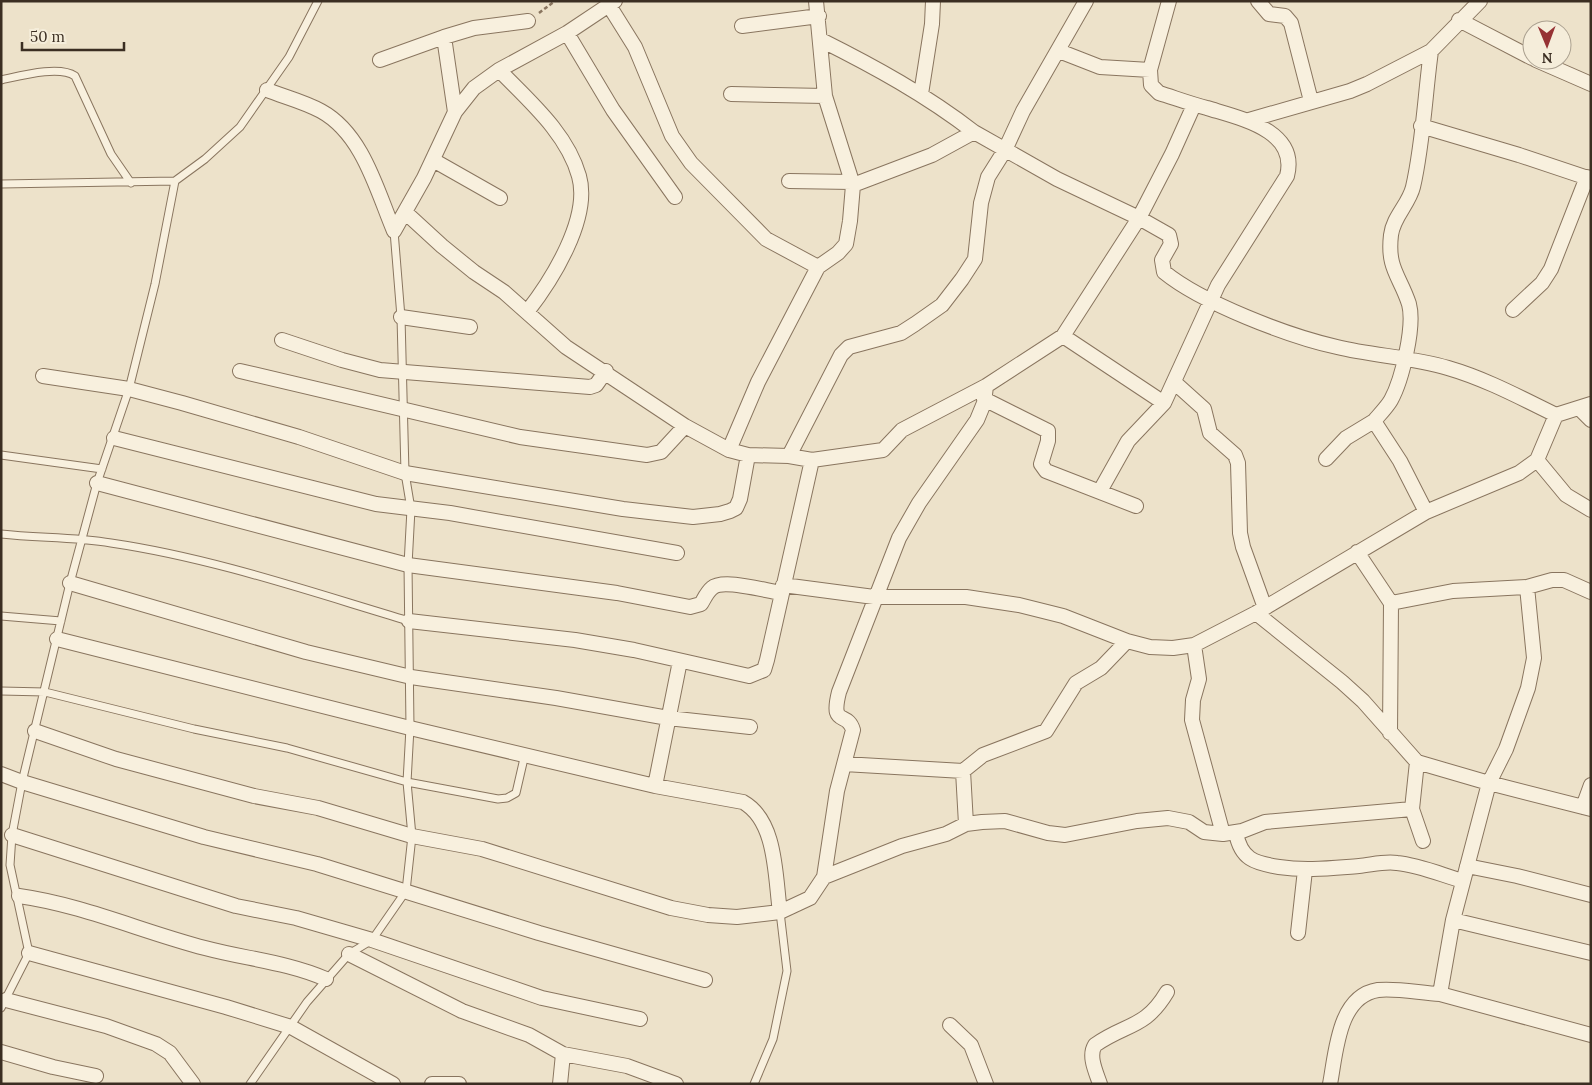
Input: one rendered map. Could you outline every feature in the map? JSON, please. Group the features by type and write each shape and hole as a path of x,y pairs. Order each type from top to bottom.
{"street":[{"path":"729,450 758,382 818,267 838,254 846,244 850,221 852,183 825,96 819,16 816,1"},
{"path":"921,94 932,24 933,1"},
{"path":"789,456 845,351 854,345 901,333 942,305 962,280 975,258 981,204 988,178 1005,150 1023,111 1086,1"},
{"path":"1100,491 1128,441 1164,403 1218,285 1287,176 1290,165 1287,151 1281,142 1249,120 1159,93 1151,85 1150,70 1169,1"},
{"path":"1258,1 1269,14 1288,17 1311,102"},
{"path":"1249,120 1350,91 1431,50 1480,1"},
{"path":"394,231 406,213 455,112 474,88 499,70 567,33 613,4 635,46 672,136 691,163 766,239 818,267"},
{"path":"742,26 819,16"},
{"path":"1459,20 1522,53"},
{"path":"380,60 474,28 528,21"},
{"path":"567,33 612,110 676,197"},
{"path":"444,37 455,112"},
{"path":"821,40 878,68 921,94 974,132 1005,150 1092,197 1139,218 1169,235 1171,244 1162,260 1164,272 1211,300 1298,337 1338,348 1404,358 1449,368 1556,415 1588,404 1591,420"},
{"path":"1326,459 1346,438 1374,420 1391,401 1404,358 1411,313 1408,302 1394,273 1390,249 1392,229 1412,192 1431,50"},
{"path":"1059,51 1100,67 1150,70"},
{"path":"499,70 557,133 576,168 581,186 579,212 562,258 527,312"},
{"path":"1559,70 1591,84"},
{"path":"267,90 322,112 338,124 351,138 362,157 394,231"},
{"path":"731,94 825,96"},
{"path":"406,213 442,246 527,312 566,347 606,371 685,426 729,450 748,456 789,456 812,460 883,450 902,430 985,393 1063,336 1139,218 1172,154 1194,105"},
{"path":"1421,126 1589,178 1551,269 1542,283 1514,310"},
{"path":"789,181 852,183 932,155 974,132"},
{"path":"433,160 500,198"},
{"path":"402,317 470,327"},
{"path":"1063,336 1164,403"},
{"path":"282,340 369,367 590,387 594,387 606,371"},
{"path":"240,371 520,437 648,454 661,452 685,426"},
{"path":"44,376 129,389 299,437 405,473 623,510 693,517 720,514 736,508 740,499 748,456"},
{"path":"1174,382 1204,409 1210,433 1235,455 1238,463 1242,547 1260,610 1362,701 1417,762 1587,808 1591,786"},
{"path":"985,393 1048,431 1048,441 1041,464 1046,471 1136,506"},
{"path":"36,731 116,759 254,796 318,808 412,836 482,849 671,908 708,915 737,917 780,912 810,898 824,877 837,791 853,730 851,724 837,716 836,705 874,597 898,538 919,503 977,420 985,393"},
{"path":"97,483 408,565 617,593 690,607 701,604 710,589 717,584 874,597 966,596 1020,605 1063,616 1127,641 1150,647 1173,648 1194,645 1260,610 1426,512 1492,486 1519,473 1537,460 1556,415"},
{"path":"1374,420 1400,461 1426,512"},
{"path":"114,438 376,504 450,513 677,553"},
{"path":"410,621 531,633 634,650 737,674 757,674 764,670 767,660 812,460"},
{"path":"1537,460 1566,496 1591,510"},
{"path":"1357,552 1391,603 1390,733"},
{"path":"1391,603 1453,590 1527,587 1552,580 1564,580 1591,592"},
{"path":"70,583 306,652 411,677 556,698 668,718 750,728"},
{"path":"1440,994 1453,920 1489,783 1506,749 1528,688 1534,658 1527,587"},
{"path":"57,638 410,728 654,786 743,802 754,809 768,831 780,912"},
{"path":"844,764 963,771 983,755 1046,731 1076,683 1101,668 1127,641"},
{"path":"1194,645 1200,679 1193,700 1192,720 1229,833 1242,850 1256,863 1294,870 1398,863 1464,880"},
{"path":"654,786 680,661"},
{"path":"1417,762 1412,809 1423,842"},
{"path":"963,771 966,824"},
{"path":"1,774 204,837 316,864 538,933 705,980"},
{"path":"824,877 902,846 946,834 966,824 1005,821 1048,833 1065,835 1137,821 1168,818 1189,822 1204,832 1229,833 1265,822 1412,809"},
{"path":"12,835 236,906 296,918 372,940 542,998 640,1019"},
{"path":"1467,866 1517,876 1591,896"},
{"path":"1298,933 1306,870"},
{"path":"19,896 67,906 205,948 294,967 326,979"},
{"path":"1453,920 1591,953"},
{"path":"29,953 226,1007 291,1027 392,1084"},
{"path":"349,954 462,1011 530,1035 564,1054 627,1066 676,1084"},
{"path":"1330,1084 1342,1023 1351,1007 1362,995 1378,990 1440,994 1591,1035"},
{"path":"1100,1084 1092,1056 1092,1050 1095,1045 1149,1015 1157,1008 1167,992"},
{"path":"3,1004 106,1026 156,1044 170,1053 193,1084"},
{"path":"950,1025 971,1045 986,1084"},
{"path":"1,1052 53,1067 96,1076"},
{"path":"560,1084 564,1054"},
{"path":"432,1084 459,1084"}],"lane":[{"path":"1,184 132,183 175,180 205,159 240,126 289,57 318,1"},
{"path":"1,80 54,71 64,71 75,76 112,154 132,183"},
{"path":"3,1004 29,953 19,896 10,865 12,835 22,782 36,731 70,583 97,483 114,438 129,389 155,284 175,180"},
{"path":"250,1084 307,1002 349,954 372,940 406,891 412,836 407,782 411,677 408,565 411,509 405,473 402,317 394,231"},
{"path":"1,455 102,469"},
{"path":"1,534 83,539 154,551 226,568 410,621"},
{"path":"1,616 61,620"},
{"path":"1,691 45,692 194,730 287,748 407,782 498,799 507,798 516,793 525,754"},
{"path":"754,1084 772,1039 786,971 780,912"}],"path":[{"path":"528,21 555,1"}]}
